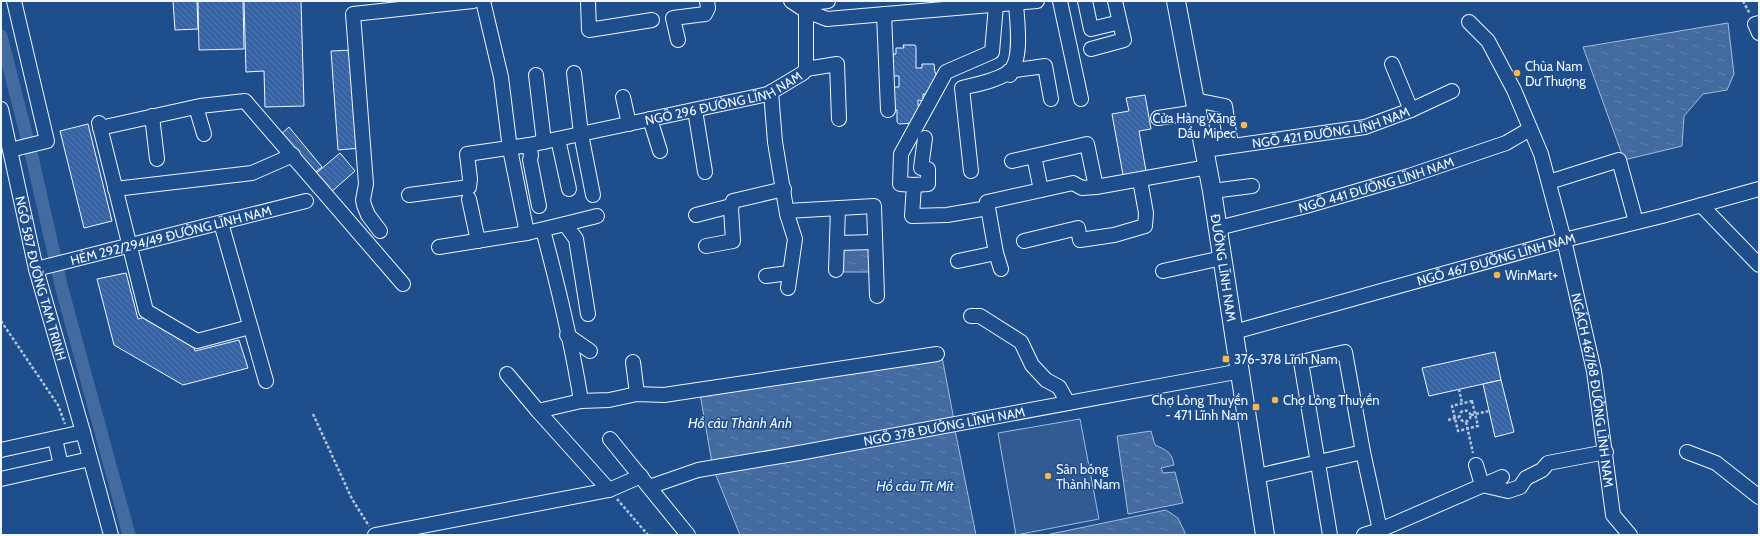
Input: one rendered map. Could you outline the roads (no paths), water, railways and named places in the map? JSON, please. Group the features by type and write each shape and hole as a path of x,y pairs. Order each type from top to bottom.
{"main road":[{"name":"ĐƯỜNG LĨNH NAM","path":"1179,1 1196,106 1212,190 1265,535"}],"street":[{"path":"14,1 42,142 14,148"},
{"path":"433,1 450,3"},
{"path":"380,231 368,215 363,200 366,184 353,14 473,1"},
{"path":"483,1 501,77 510,149 527,233"},
{"path":"588,1 589,30 652,20"},
{"path":"678,40 673,18 705,14 708,8 707,1"},
{"path":"791,1 808,6 827,19 1037,1"},
{"path":"808,6 811,3 828,1"},
{"path":"1060,1 1081,99"},
{"path":"1085,1 1091,29 1112,24"},
{"path":"1091,49 1124,40 1115,1"},
{"path":"1010,76 1018,52 1016,4"},
{"path":"925,138 921,168 928,169 928,184 900,184 902,154 946,72 992,52 996,5"},
{"name":"NGÕ 296 ĐƯỜNG LĨNH NAM","path":"409,195 469,186 470,178 467,154 510,149 530,150 544,142 695,110 771,92 803,73 806,69 808,6"},
{"path":"884,14 888,110"},
{"name":"NGÁCH 467/68 ĐƯỜNG LĨNH NAM","path":"1469,22 1488,41 1514,90 1541,154 1564,240 1594,371 1606,452 1613,515 1630,535"},
{"path":"1759,23 1755,24 1759,33"},
{"path":"806,69 837,64 839,119"},
{"path":"1392,64 1411,110"},
{"path":"971,171 962,88 1045,66 1051,99"},
{"path":"574,73 581,134 593,195"},
{"path":"536,75 544,142"},
{"path":"771,92 775,142 787,210 795,239 788,288"},
{"name":"NGÕ 421 ĐƯỜNG LĨNH NAM","path":"1204,147 1365,127 1411,110 1452,92"},
{"path":"623,97 629,124"},
{"path":"250,327 197,341 146,311 116,188 99,126 196,107 245,100 403,284"},
{"path":"1158,118 1196,106 1225,106 1230,139 1204,147"},
{"path":"196,107 204,134"},
{"name":"NGÕ 587 ĐƯỜNG TAM TRINH","path":"1,109 14,148 83,443 110,535"},
{"path":"695,110 705,172"},
{"path":"152,116 157,159"},
{"path":"650,119 660,151"},
{"name":"NGÕ 441 ĐƯỜNG LĨNH NAM","path":"1218,228 1306,206 1409,176 1506,143 1530,129"},
{"path":"558,139 569,189"},
{"path":"1012,161 1087,144 1096,187"},
{"path":"530,150 533,158 541,206"},
{"path":"116,188 252,173 293,155"},
{"path":"1034,156 1041,190"},
{"path":"1549,182 1619,160 1636,222"},
{"path":"1001,269 996,253 987,202 1073,183 1082,188 1096,187 1208,167"},
{"path":"1024,241 1078,228 1080,240 1114,235 1145,226 1146,213 1140,180"},
{"path":"914,185 912,216 947,215 988,208"},
{"path":"1212,190 1252,186"},
{"name":"NGÕ 467 ĐƯỜNG LĨNH NAM","path":"1234,332 1564,240 1701,205 1759,188"},
{"path":"706,246 733,241 731,206 733,201 784,189"},
{"path":"469,199 478,241"},
{"name":"HẺM 292/294/49 ĐƯỜNG LĨNH NAM","path":"42,268 306,201"},
{"path":"346,219 364,205"},
{"path":"1701,205 1759,265"},
{"path":"696,215 731,206"},
{"path":"787,210 874,206 877,296"},
{"path":"836,270 838,208"},
{"path":"439,247 543,230 597,216"},
{"path":"221,223 266,381"},
{"path":"565,224 576,239 588,314"},
{"path":"543,230 556,278 567,335 577,374 581,401"},
{"path":"837,243 875,242"},
{"path":"958,261 996,253"},
{"path":"1163,271 1222,258"},
{"path":"766,276 789,273"},
{"path":"971,316 980,316 1022,342 1032,365 1046,380 1059,387 1068,403"},
{"path":"567,335 590,351"},
{"path":"1330,535 1301,362 1345,352 1363,452 1380,530"},
{"path":"538,411 581,401 609,400 637,394 664,395 937,354"},
{"path":"633,362 637,394"},
{"name":"NGÕ 378 ĐƯỜNG LĨNH NAM","path":"373,532 609,490 698,470 799,453 1241,371"},
{"path":"507,374 609,490"},
{"path":"1,450 55,439 83,443"},
{"path":"55,439 61,465"},
{"path":"610,439 688,535"},
{"path":"1,479 61,465 83,443"},
{"path":"1257,476 1363,452"},
{"path":"1482,485 1508,491 1520,487 1526,478 1542,470 1548,463 1606,452"},
{"path":"1687,452 1716,462 1759,497"},
{"path":"1476,465 1482,485"},
{"path":"1364,535 1380,530 1502,477"}],"water":[{"path":"1728,23 1734,74 1727,90 1703,94 1684,116 1682,146 1624,160 1583,47"},
{"path":"869,243 871,272 837,272 838,245"},
{"name":"Hồ câu Thành Anh","path":"942,357 954,420 712,463 700,394"},
{"name":"Hồ câu Tít Mít","path":"955,430 976,535 740,535 715,473"},
{"path":"1151,431 1155,445 1165,450 1172,457 1174,465 1161,468 1163,473 1175,472 1183,503 1128,514 1117,436"},
{"path":"1166,510 1178,518 1186,535 1046,535"}],"waterway":[{"path":"1,36 32,157 62,289 129,535"}],"place":[{"name":"Chùa Nam Dư Thượng","path":"1517,73"},
{"name":"Cửa Hàng Xăng Dầu Mipec","path":"1244,125"},
{"name":"WinMart+","path":"1497,275"},
{"name":"376-378 Lĩnh Nam","path":"1226,359"},
{"name":"Chợ Lòng Thuyền","path":"1275,400"},
{"name":"Chợ Lòng Thuyền - 471 Lĩnh Nam","path":"1256,407"},
{"name":"Sân bóng Thành Nam","path":"1048,476"}]}
